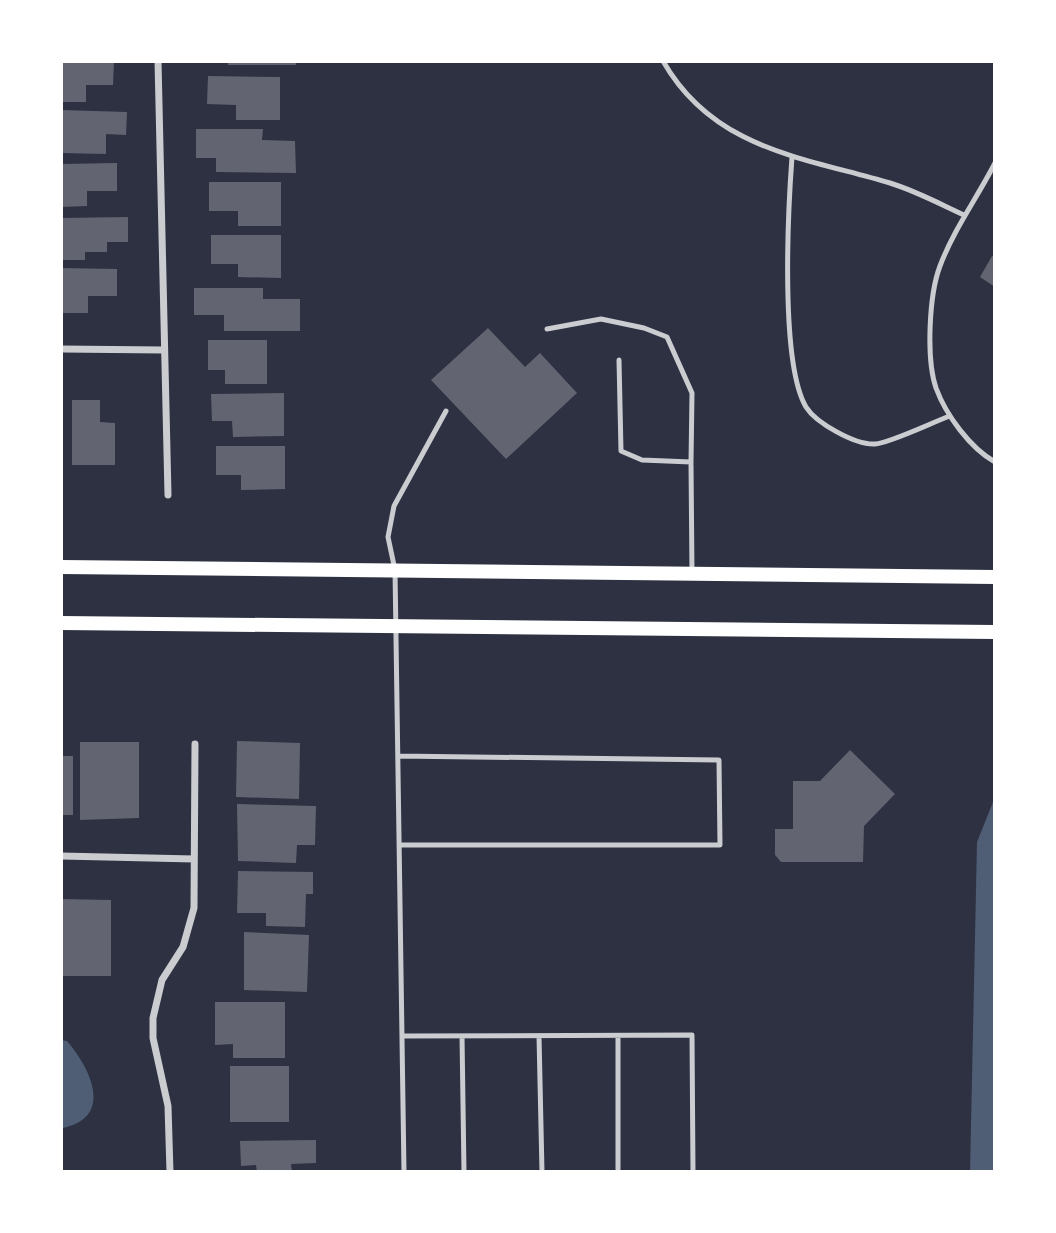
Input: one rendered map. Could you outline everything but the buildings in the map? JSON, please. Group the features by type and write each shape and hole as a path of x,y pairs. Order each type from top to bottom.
{"main road":[{"path":"61,567 995,576"},
{"path":"61,623 995,632"}],"street":[{"path":"158,61 168,495"},
{"path":"61,349 163,350"},
{"path":"170,1172 168,1106 153,1038 152,1018 162,980 183,947 191,925 195,744"},
{"path":"61,856 194,859"}],"lane":[{"path":"663,61 671,76 709,118 736,134 792,157 894,184 964,215"},
{"path":"792,157 786,228 794,373 806,408 838,434 875,444 950,415"},
{"path":"995,163 964,215 939,270 931,310 935,386 950,415 983,455 995,462"},
{"path":"547,329 601,319 644,328 667,337 692,393 692,573"},
{"path":"619,360 621,451 642,460 691,462"},
{"path":"404,1172 395,570 388,537 394,506 446,411"},
{"path":"398,756 719,760 720,845 399,845"},
{"path":"402,1036 692,1035 693,1172"},
{"path":"461,1036 464,1172"},
{"path":"539,1036 542,1172"},
{"path":"618,1036 618,1172"}],"water":[{"path":"995,797 995,1172 970,1172 977,842"},
{"path":"61,1040 67,1041 76,1052 90,1078 93,1091 89,1114 79,1122 63,1128"}]}
